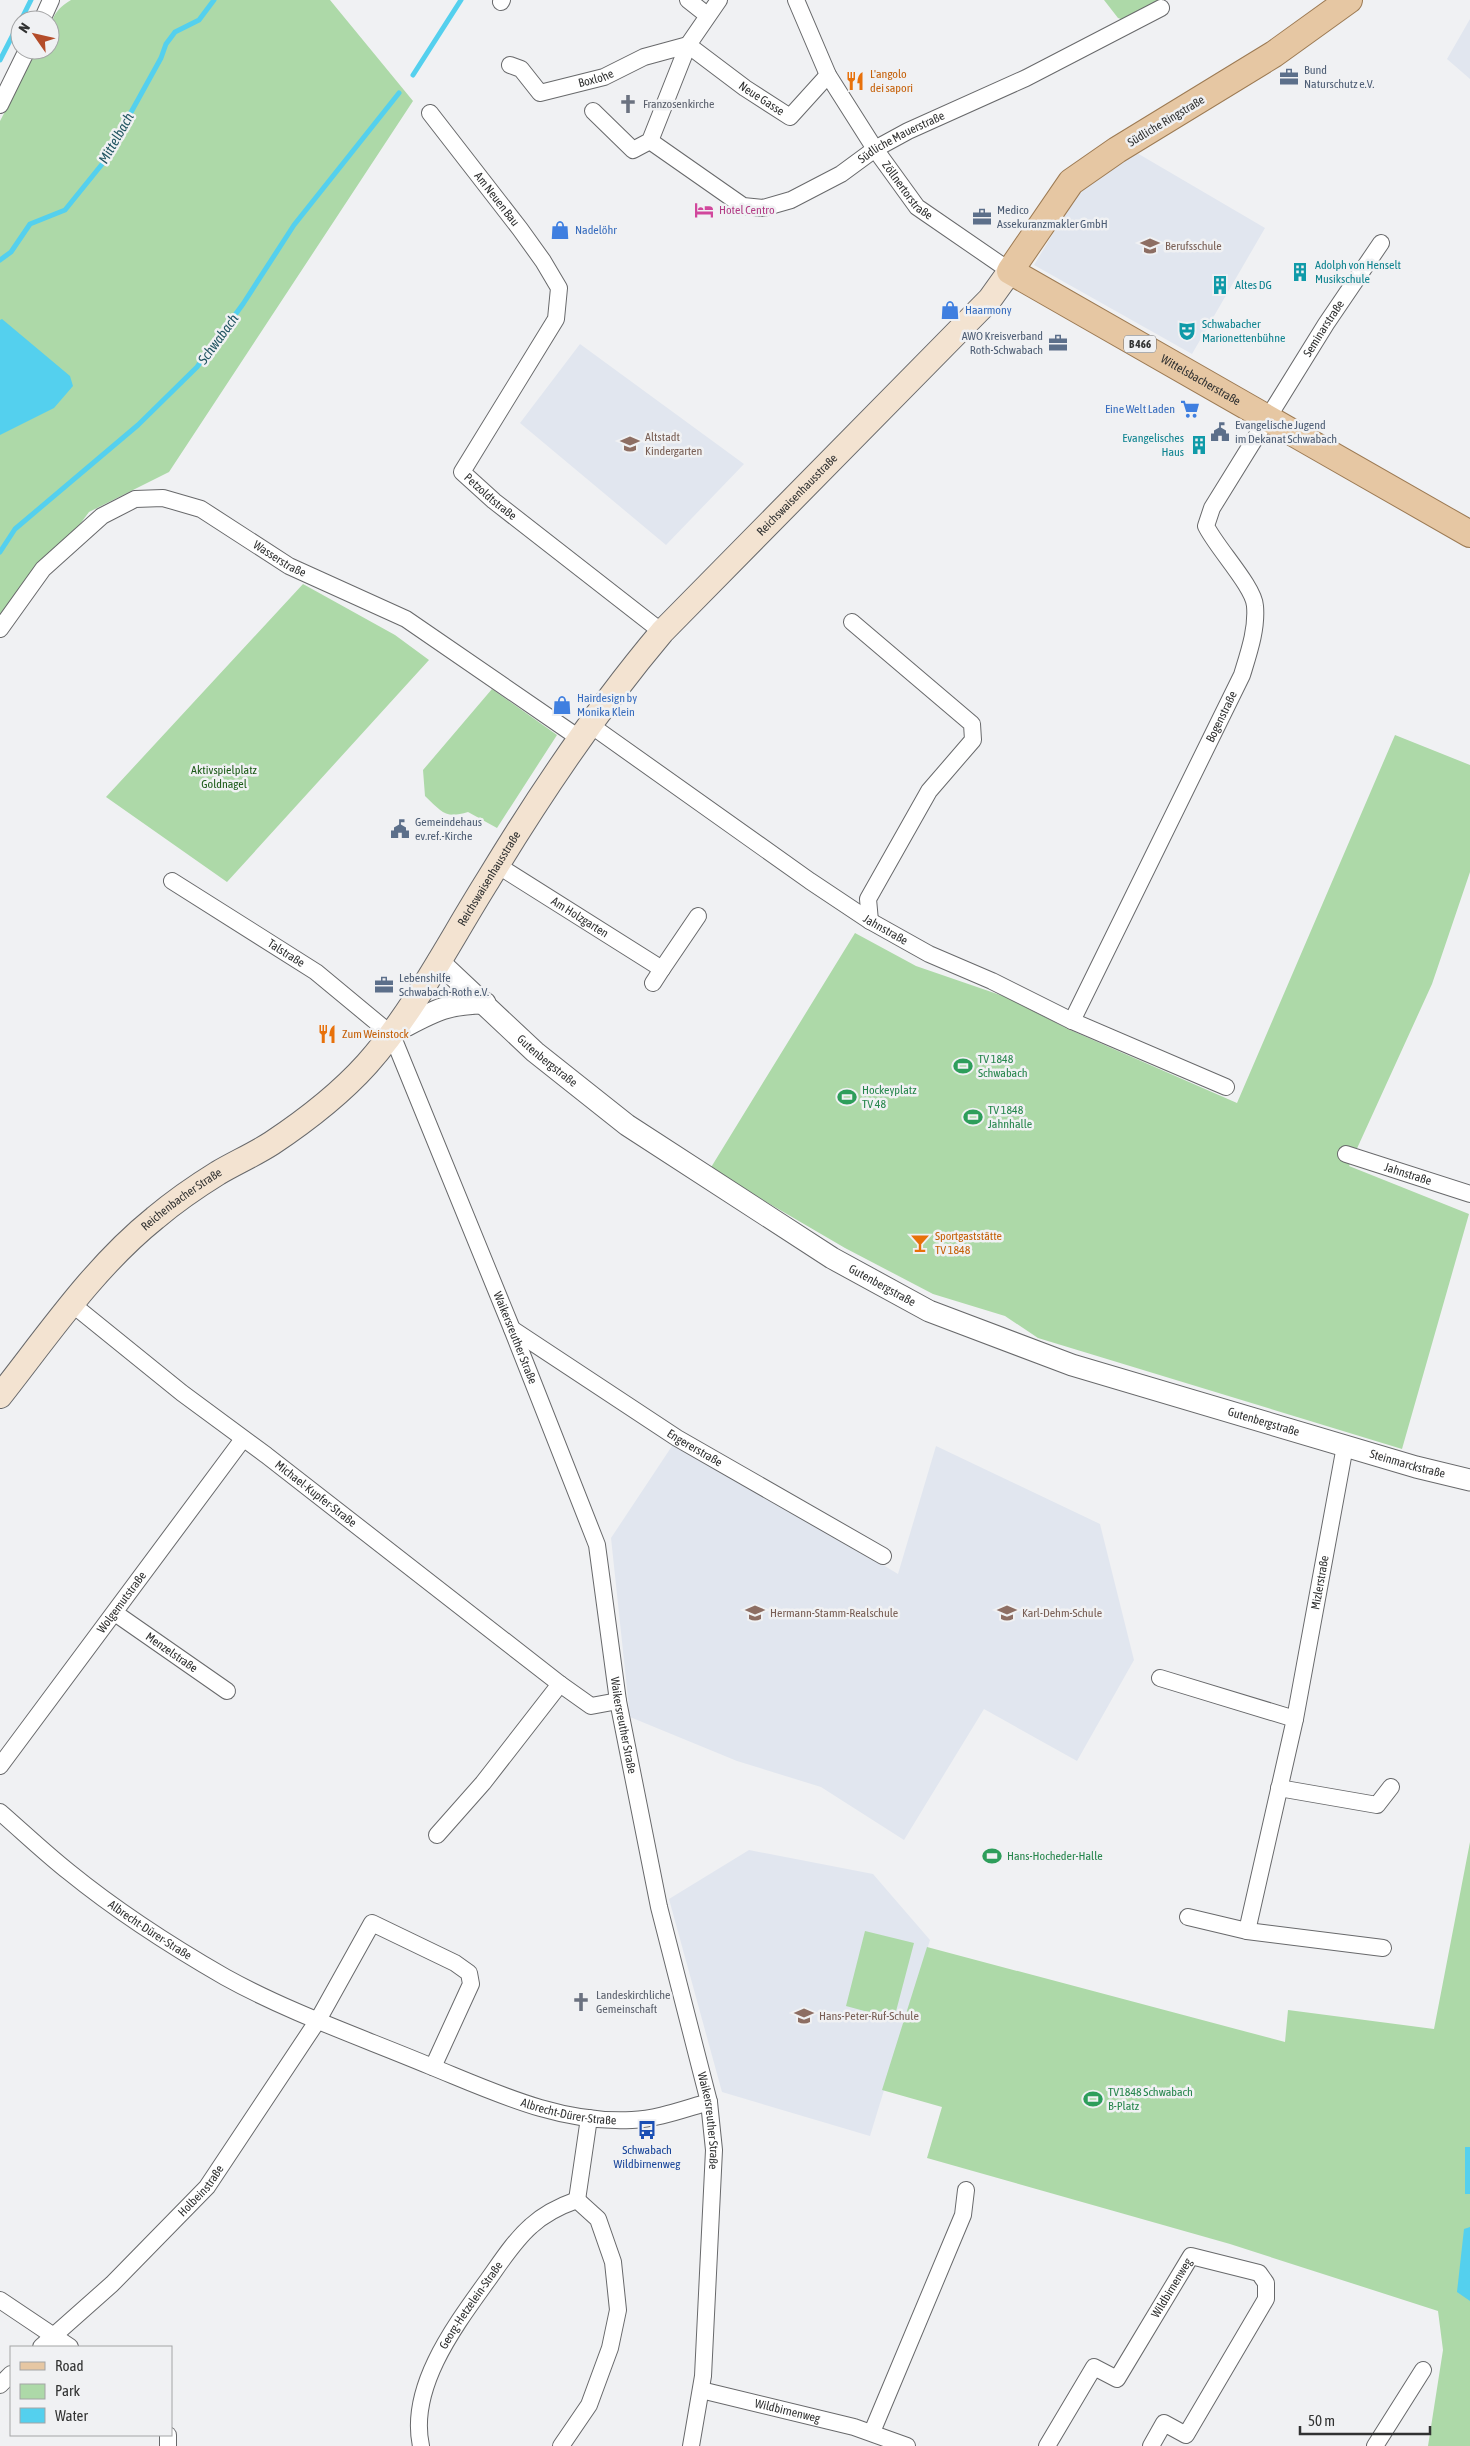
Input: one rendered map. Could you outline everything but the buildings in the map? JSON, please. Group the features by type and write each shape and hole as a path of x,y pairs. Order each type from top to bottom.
{"main road":[{"name":"Südliche Ringstraße","path":"1010,271 1071,182 1117,150 1274,54 1349,0"},
{"name":"Wittelsbacherstraße","path":"1010,271 1469,530"},
{"name":"Reichswaisenhausstraße","path":"394,1033 497,865 584,731 624,677 662,632 990,300 1010,271"},
{"name":"Reichenbacher Straße","path":"0,1396 72,1304 110,1260 155,1218 216,1174 271,1144 319,1108 359,1073 394,1033"}],"street":[{"path":"688,0 707,15"},
{"path":"593,111 633,150 650,141 688,45 719,0"},
{"name":"Zöllnertorstraße","path":"796,0 828,75 875,149 917,207 1010,271"},
{"name":"Südliche Mauerstraße","path":"650,141 743,206 763,208 791,200 841,174 875,149 908,131 1026,78 1161,8"},
{"name":"Neue Gasse","path":"688,45 745,88 790,117 828,75"},
{"name":"Boxlohe","path":"510,65 521,70 540,93 604,77 644,57 688,45"},
{"path":"0,105 22,60"},
{"name":"Am Neuen Bau","path":"430,113 529,242 559,288"},
{"name":"Seminarstraße","path":"1269,417 1326,324 1381,243"},
{"name":"Petzoldtstraße","path":"559,288 556,319 462,472 516,518 662,632"},
{"name":"Bogenstraße","path":"1072,1021 1242,675 1253,636 1255,604 1251,592 1212,538 1206,526 1212,508 1269,417"},
{"name":"Wasserstraße","path":"0,629 43,569 102,516 135,499 163,498 202,510 289,566 406,619 584,731"},
{"name":"Jahnstraße","path":"852,622 972,724 973,740 929,791 868,899 870,921 929,954 992,981 1072,1021 1226,1087"},
{"path":"584,731 870,921"},
{"name":"Am Holzgarten","path":"497,865 662,969"},
{"name":"Talstraße","path":"172,881 316,972 394,1033"},
{"path":"653,983 698,916"},
{"name":"Gutenbergstraße","path":"438,961 485,1003 534,1052 627,1126 832,1258 929,1311 1072,1365 1345,1446"},
{"path":"394,1033 447,1006 460,1003 485,1003"},
{"name":"Waikersreuther Straße","path":"394,1033 597,1545 618,1701 659,1907 709,2102 714,2150 701,2390 691,2446"},
{"name":"Jahnstraße","path":"1346,1154 1470,1194"},
{"name":"Michael-Kupfer-Straße","path":"72,1304 175,1388 266,1455 560,1684 591,1706 618,1701"},
{"name":"Engererstraße","path":"512,1328 676,1438 884,1556"},
{"name":"Wolgemutstraße","path":"0,1766 243,1439"},
{"name":"Steinmarckstraße","path":"1345,1446 1416,1467 1470,1480"},
{"name":"Mizlerstraße","path":"1247,1931 1295,1719 1345,1446"},
{"name":"Menzelstraße","path":"115,1613 227,1691"},
{"path":"1160,1678 1295,1719"},
{"path":"437,1835 483,1783 560,1684"},
{"path":"1279,1788 1377,1805 1391,1787"},
{"name":"Albrecht-Dürer-Straße","path":"0,1812 70,1873 170,1944 227,1978 318,2020 502,2097 545,2109 589,2118 632,2120 666,2114 709,2102"},
{"path":"1188,1917 1247,1931 1383,1948"},
{"path":"318,2020 372,1923 455,1963 469,1973 471,1984 433,2067"},
{"name":"Holbeinstraße","path":"42,2346 112,2284 179,2218 207,2186 318,2020"},
{"path":"561,2446 589,2405 610,2348 618,2310 612,2262 598,2219 577,2200 589,2118"},
{"path":"872,2432 963,2215 966,2190"},
{"name":"Georg-Hetzelein-Straße","path":"421,2446 418,2433 422,2402 436,2357 464,2313 507,2253 530,2226 558,2207 577,2200"},
{"name":"Wildbirnenweg","path":"1047,2446 1094,2366 1117,2380 1191,2256 1259,2273 1266,2283 1266,2299 1186,2435 1164,2424 1151,2446"},
{"path":"0,2300 69,2346"},
{"path":"1375,2446 1423,2370"},
{"path":"0,2384 10,2375"},
{"name":"Wildbirnenweg","path":"701,2390 872,2432 906,2446"}],"shaded area":[{"path":"1470,19 1470,79 1447,59"},
{"name":"Berufsschule","path":"1137,153 1265,228 1192,354 1034,265 1078,192"},
{"name":"Altstadt Kindergarten","path":"580,344 744,464 666,545 520,423"},
{"name":"Hermann-Stamm-Realschule","path":"676,1440 898,1574 936,1446 1100,1524 1134,1660 1077,1761 984,1709 904,1840 821,1787 737,1761 630,1717 611,1538"},
{"name":"Hans-Peter-Ruf-Schule","path":"749,1850 873,1874 930,1940 870,2136 722,2092 669,1899"}],"green space":[{"path":"71,0 330,0 413,101 169,472 89,512 0,631 0,121 32,60 60,60 60,10 58,10"},
{"path":"1104,0 1165,0 1130,22 1118,18"},
{"name":"Aktivspielplatz Goldnagel","path":"303,584 395,635 429,660 227,882 106,797"},
{"path":"492,689 557,735 497,828 468,812 454,815 440,810 425,796 423,770"},
{"name":"TV 1848 Schwabach","path":"1395,735 1470,765 1470,872 1432,984 1349,1166 1469,1214 1402,1449 1038,1338 1005,1316 933,1294 845,1248 710,1169 855,933 916,966 1006,997 1068,1029 1237,1103"},
{"path":"1470,1842 1470,2446 1428,2446 1443,2350 1438,2311 1230,2244 927,2158 942,2107 882,2090 927,1947 1285,2042 1288,2010 1434,2029"},
{"path":"865,1931 914,1943 894,2019 846,2006"}],"water":[{"path":"2,319 70,376 73,386 54,408 0,435 0,320"},
{"path":"1465,2147 1470,2147 1470,2194 1465,2194"},
{"path":"1470,2227 1470,2301 1457,2292 1464,2229"}],"waterway":[{"path":"26,10 31,0"},
{"name":"Mittelbach","path":"0,260 11,252 30,224 65,210 103,163 161,58 166,44 175,32 199,20 214,0"},
{"name":"Schwabach","path":"413,75 461,0"},
{"path":"0,60 10,40"},
{"name":"Schwabach","path":"0,552 15,529 138,425 197,367 243,304 294,225 399,93"}],"place":[{"name":"Bund Naturschutz e.V.","path":"1289,77"},
{"name":"L'angolo dei sapori","path":"855,81"},
{"name":"Franzosenkirche","path":"628,104"},
{"name":"Hotel Centro","path":"704,210"},
{"name":"Medico Assekuranzmakler GmbH","path":"982,217"},
{"name":"Nadelöhr","path":"560,230"},
{"name":"Berufsschule","path":"1150,246"},
{"name":"Adolph von Henselt Musikschule","path":"1300,272"},
{"name":"Altes DG","path":"1220,285"},
{"name":"Haarmony","path":"950,310"},
{"name":"Schwabacher Marionettenbühne","path":"1187,331"},
{"name":"AWO Kreisverband Roth-Schwabach","path":"1058,343"},
{"name":"Eine Welt Laden","path":"1190,409"},
{"name":"Evangelische Jugend im Dekanat Schwabach","path":"1220,432"},
{"name":"Altstadt Kindergarten","path":"630,444"},
{"name":"Evangelisches Haus","path":"1199,445"},
{"name":"Hairdesign by Monika Klein","path":"562,705"},
{"name":"Gemeindehaus ev.ref.-Kirche","path":"400,829"},
{"name":"Lebenshilfe Schwabach-Roth e.V.","path":"384,985"},
{"name":"Zum Weinstock","path":"327,1034"},
{"name":"TV 1848 Schwabach","path":"963,1066"},
{"name":"Hockeyplatz TV 48","path":"847,1097"},
{"name":"TV 1848 Jahnhalle","path":"973,1117"},
{"name":"Sportgaststätte TV 1848","path":"920,1243"},
{"name":"Hermann-Stamm-Realschule","path":"755,1613"},
{"name":"Karl-Dehm-Schule","path":"1007,1613"},
{"name":"Hans-Hocheder-Halle","path":"992,1856"},
{"name":"Landeskirchliche Gemeinschaft","path":"581,2002"},
{"name":"Hans-Peter-Ruf-Schule","path":"804,2016"},
{"name":"TV1848 Schwabach B-Platz","path":"1093,2099"},
{"name":"Schwabach Wildbirnenweg","path":"647,2130"}]}
